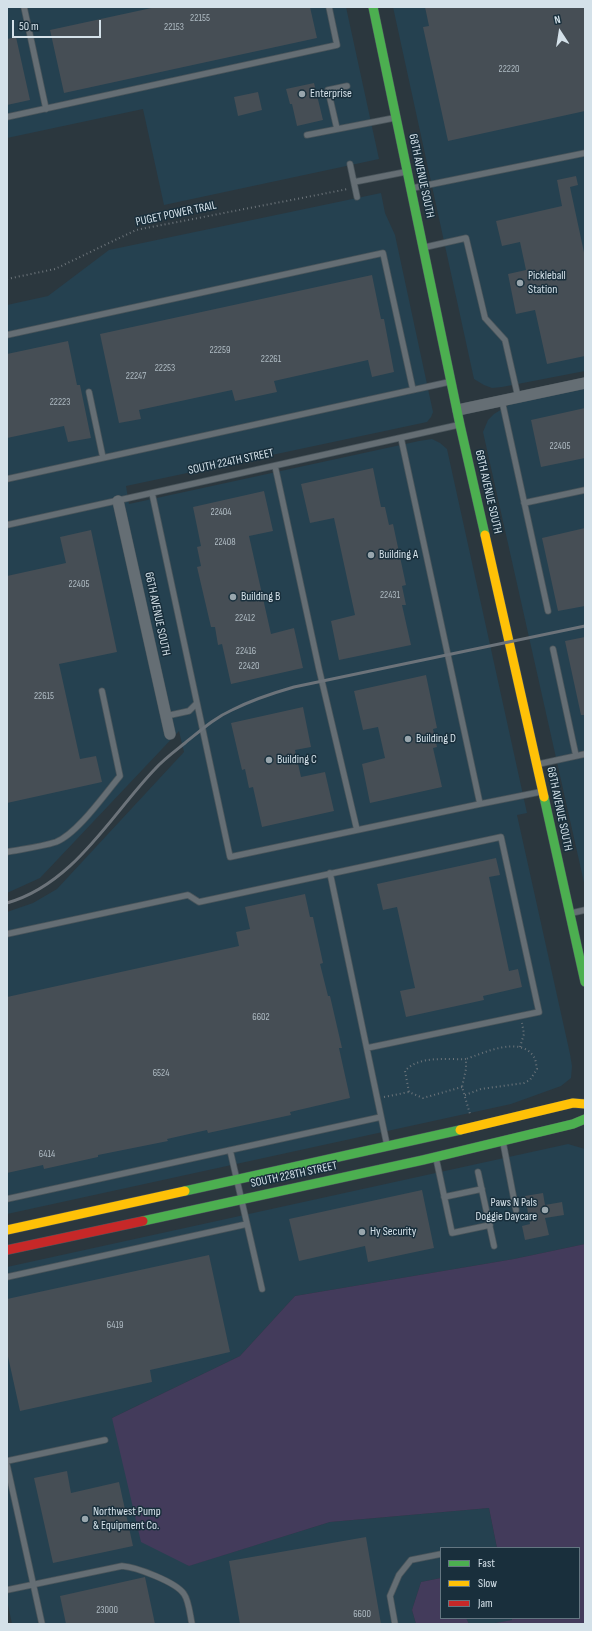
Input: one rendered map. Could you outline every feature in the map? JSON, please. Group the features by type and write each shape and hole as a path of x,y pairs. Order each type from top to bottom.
{"main road":[{"name":"68TH AVENUE SOUTH","path":"373,7 460,425 585,982"},
{"name":"SOUTH 228TH STREET","path":"7,1230 473,1127 574,1103 585,1104"},
{"name":"SOUTH 228TH STREET","path":"7,1250 436,1157 577,1123 585,1119"}],"street":[{"path":"458,410 585,383"},
{"name":"66TH AVENUE SOUTH","path":"118,501 170,734"}],"lane":[{"path":"24,7 46,109"},
{"path":"7,117 337,45 329,7"},
{"path":"337,129 328,90 347,86"},
{"path":"307,135 396,118"},
{"path":"411,188 585,153"},
{"path":"350,164 358,197"},
{"path":"355,185 407,171"},
{"path":"423,248 466,238 485,318 505,340 518,397"},
{"path":"7,335 383,253 413,390"},
{"path":"7,479 452,382"},
{"path":"89,392 103,458"},
{"path":"502,401 548,611"},
{"name":"SOUTH 224TH STREET","path":"7,525 460,425"},
{"path":"401,438 480,804"},
{"path":"274,466 357,830"},
{"path":"524,503 585,490"},
{"path":"152,493 230,857 543,791"},
{"path":"553,649 576,756"},
{"path":"7,852 56,842 66,837 77,827 120,776 102,691"},
{"path":"166,716 189,711 197,703"},
{"path":"537,765 585,754"},
{"path":"7,934 188,895 199,902 501,837 539,1012 367,1048"},
{"path":"330,874 387,1146"},
{"path":"570,914 585,910"},
{"path":"7,1199 381,1117"},
{"path":"502,1142 516,1210"},
{"path":"230,1150 262,1289"},
{"path":"436,1157 452,1233 490,1225"},
{"path":"478,1172 494,1246"},
{"path":"444,1197 482,1189"},
{"path":"7,1277 247,1224"},
{"path":"7,1461 105,1440"},
{"path":"7,1465 42,1624"},
{"path":"395,1624 390,1596 399,1575 411,1560 440,1554"},
{"path":"7,1590 122,1566 132,1567 179,1587 185,1595 192,1624"}],"path":[{"name":"PUGET POWER TRAIL","path":"7,280 55,269 136,230 355,185"},
{"path":"520,1016 524,1034 520,1047"},
{"path":"409,1092 406,1071 410,1066 427,1060 466,1059 502,1047 520,1047 535,1058 537,1069 530,1080 516,1085 481,1089 465,1095"},
{"path":"466,1059 466,1069 462,1087 473,1127"},
{"path":"377,1098 409,1092 423,1098 462,1087"}],"shaded area":[{"path":"7,7 346,7 379,159 164,205 143,109 7,138"},
{"path":"393,7 585,7 585,371 492,388 474,379"},
{"path":"381,193 385,213 395,235 433,412 427,422 126,486 129,504 419,441 432,439 447,449 527,813 517,815 570,1054 572,1066 571,1078 561,1086 511,1104 7,1214 7,912 33,903 57,889 184,752 179,731 40,878 7,893 7,305 48,296 109,250"},
{"path":"585,387 585,887 483,432 488,420 494,414 512,403"},
{"path":"568,1144 585,1149 585,1244 514,1259 295,1296 240,1356 112,1418 188,1566 330,1522 489,1508 497,1547 440,1547 440,1578 421,1582 412,1610 416,1624 12,1624 7,1600 7,1267"},
{"path":"585,1244 585,1624 490,1624 512,1619 580,1619 580,1547 497,1547 489,1508 330,1522 189,1566 141,1542 112,1418 240,1356 295,1296 514,1259"},
{"path":"440,1578 440,1619 466,1619 469,1624 416,1624 412,1610 421,1582"},
{"path":"466,1619 513,1620 490,1624 469,1624"}],"building":[{"path":"156,7 310,7 317,38 64,93 50,30"},
{"path":"425,7 585,7 585,111 448,141 423,27 429,26"},
{"path":"16,37 30,100 7,105 7,39"},
{"path":"314,83 323,120 297,126 292,104 290,104 286,89"},
{"path":"258,92 262,110 238,116 234,97"},
{"path":"576,176 578,185 570,187 585,257 585,356 547,364 535,310 516,314 508,274 526,270 520,242 502,246 496,221 562,206 557,180"},
{"path":"372,275 381,319 384,319 394,372 372,377 368,360 274,381 277,392 235,401 232,390 139,410 141,419 119,423 100,334"},
{"path":"68,341 77,385 80,385 91,438 68,442 64,426 7,438 7,354"},
{"path":"585,408 585,458 541,467 531,420"},
{"name":"Building A","path":"373,468 381,507 385,507 389,525 393,524 406,585 402,586 406,605 402,605 411,645 339,660 331,621 355,615 334,518 310,523 301,484"},
{"name":"Building B","path":"264,491 273,531 249,536 271,634 294,628 303,668 231,684 222,644 218,645 215,627 211,627 197,567 201,566 197,547 201,546 193,507"},
{"path":"585,528 585,606 558,611 542,538"},
{"path":"91,530 117,652 59,664 80,759 96,756 102,782 7,803 7,576 66,563 60,537"},
{"path":"585,637 585,715 581,715 565,641"},
{"name":"Building D","path":"426,675 437,728 433,729 437,747 433,748 442,787 370,803 362,764 385,758 378,727 363,730 354,691"},
{"name":"Building C","path":"303,707 311,747 295,750 301,777 325,772 334,811 262,827 253,787 249,788 245,769 242,770 231,723"},
{"path":"496,858 500,875 489,877 509,971 518,969 522,987 483,996 484,1000 406,1017 400,991 415,988 397,907 383,910 377,884"},
{"path":"305,894 310,917 313,917 323,963 320,964 328,996 330,996 342,1048 339,1048 350,1098 290,1112 291,1115 208,1133 207,1130 167,1139 168,1141 98,1155 98,1157 44,1169 43,1165 7,1173 7,997 239,946 236,932 250,929 245,907"},
{"name":"Hy Security","path":"422,1190 434,1248 368,1262 365,1246 299,1261 289,1219"},
{"name":"Paws N Pals Doggie Daycare","path":"543,1193 545,1205 562,1202 564,1215 545,1218 549,1235 525,1240 522,1226 530,1224 525,1196"},
{"path":"209,1255 230,1352 150,1370 152,1382 20,1411 7,1352 7,1299"},
{"name":"Northwest Pump & Equipment Co.","path":"67,1471 71,1493 119,1482 133,1546 53,1563 34,1478"},
{"path":"366,1537 381,1624 240,1624 229,1561"},
{"path":"145,1577 155,1624 66,1624 60,1596"}],"railway":[{"path":"7,903 31,894 52,881 71,865 106,827 138,787 162,762 207,725 232,710 263,697 294,687 585,626"}],"traffic: fast":[{"path":"373,7 460,425 485,535"},
{"path":"544,797 585,982"},
{"path":"143,1221 423,1160 573,1124 585,1119"},
{"path":"185,1191 460,1130"}],"traffic: slow":[{"path":"485,535 544,797"},
{"path":"460,1130 573,1103 585,1104"},
{"path":"7,1230 185,1191"}],"traffic: jam":[{"path":"7,1250 143,1221"}],"place":[{"name":"Enterprise","path":"302,94"},
{"name":"Pickleball Station","path":"520,283"},
{"name":"Building A","path":"371,555"},
{"name":"Building B","path":"233,597"},
{"name":"Building D","path":"408,739"},
{"name":"Building C","path":"269,760"},
{"name":"Paws N Pals Doggie Daycare","path":"545,1210"},
{"name":"Hy Security","path":"362,1232"},
{"name":"Northwest Pump & Equipment Co.","path":"85,1519"}]}
